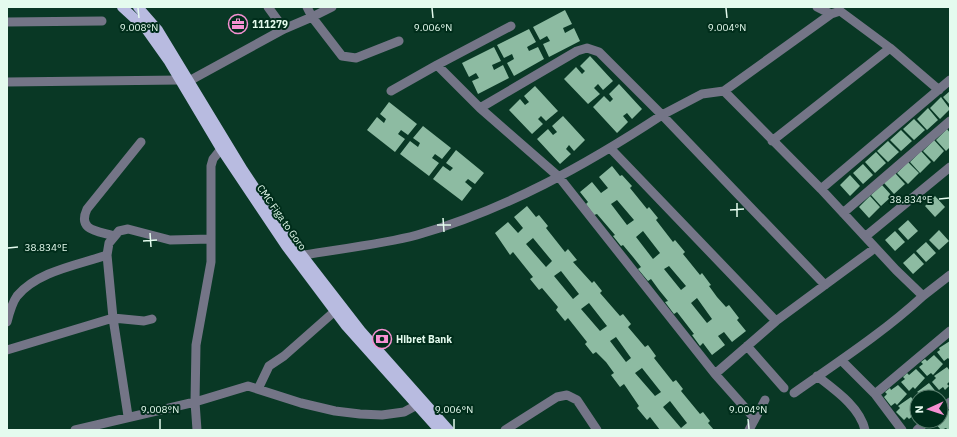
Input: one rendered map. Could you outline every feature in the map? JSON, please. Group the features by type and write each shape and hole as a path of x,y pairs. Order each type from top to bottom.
{"main road":[{"name":"CMC Figa to Goro","path":"122,7 146,29 184,76 221,149 286,246 300,257 334,311 439,430"},
{"path":"138,7 158,30 184,76 300,257 311,266 356,325 449,430"}],"street":[{"path":"268,7 284,29"},
{"path":"307,7 312,17 342,56 356,58 399,42"},
{"path":"7,82 184,76 332,7"},
{"path":"817,7 831,14"},
{"path":"300,257 416,235 482,213 559,177 611,149 662,115 702,94 724,91 831,14 840,11 890,48 939,90"},
{"path":"7,22 102,22"},
{"path":"390,92 511,26"},
{"path":"480,108 577,51 587,48 599,52 662,115 825,285"},
{"path":"772,141 890,48"},
{"path":"437,65 480,108 559,177 714,374 755,419"},
{"path":"821,189 950,80"},
{"path":"724,91 821,189 866,236 875,248 923,296"},
{"path":"842,212 950,121"},
{"path":"114,236 88,227 83,222 83,217 87,209 140,142"},
{"path":"197,430 195,402 196,345 211,262 212,166 213,159 221,149"},
{"path":"611,149 776,321"},
{"path":"866,236 950,167"},
{"path":"128,416 112,318 107,255 109,243 119,231 128,229 170,240 211,239"},
{"path":"714,374 776,321 875,248"},
{"path":"7,322 16,297 30,285 46,276 107,255"},
{"path":"794,393 910,308 950,274"},
{"path":"258,389 269,366 284,356 334,311"},
{"path":"7,350 112,318 144,321 152,319"},
{"path":"875,394 950,331"},
{"path":"747,346 784,388"},
{"path":"841,360 875,394 902,430"},
{"path":"817,376 850,405 858,416 865,430"},
{"path":"75,430 128,416 195,402 248,386 301,403 335,411 360,414 382,415 404,412 417,405"},
{"path":"505,430 557,397 567,395 577,400 597,430"},
{"path":"750,430 764,400"}],"building":[{"path":"565,10 572,24 563,28 565,33 574,28 580,41 549,57 543,44 550,41 547,36 540,40 533,27"},
{"path":"529,29 536,42 527,47 529,51 538,47 544,59 514,76 507,63 514,59 512,54 504,58 497,45"},
{"path":"494,47 501,61 492,65 494,70 503,65 509,78 478,94 472,81 479,78 476,73 469,77 462,63"},
{"path":"590,56 613,81 603,90 598,84 594,88 600,94 588,104 564,79 576,67 582,74 585,71 580,66"},
{"path":"619,84 642,109 632,119 627,113 623,116 628,122 617,133 593,107 604,96 610,102 613,99 609,94"},
{"path":"535,86 558,111 546,121 541,116 538,119 543,124 532,134 509,110 520,99 525,105 529,102 524,96"},
{"path":"950,91 950,105 943,97"},
{"path":"941,97 950,109 940,119 930,108"},
{"path":"389,102 417,124 408,135 401,130 398,134 405,139 395,152 367,130 377,117 384,123 386,119 380,114"},
{"path":"928,108 938,120 927,130 917,119"},
{"path":"563,116 585,140 574,151 569,145 566,149 571,154 560,164 537,139 548,129 553,135 557,132 552,126"},
{"path":"914,119 925,130 914,140 903,129"},
{"path":"423,126 451,148 442,159 435,154 432,158 439,163 429,176 400,154 410,141 418,147 420,143 413,138"},
{"path":"947,129 950,133 950,147 946,151 936,140"},
{"path":"901,130 912,141 901,151 890,140"},
{"path":"934,140 944,151 934,162 923,151"},
{"path":"888,141 899,152 888,162 877,151"},
{"path":"456,150 484,173 475,184 468,179 465,182 472,188 462,201 433,179 443,166 450,171 453,168 446,163"},
{"path":"921,151 931,162 920,173 910,162"},
{"path":"876,152 886,163 875,173 865,162"},
{"path":"908,162 919,173 908,184 897,173"},
{"path":"863,164 873,175 863,184 853,173"},
{"path":"612,166 620,176 622,175 632,186 630,188 647,209 649,207 658,218 656,220 673,242 675,240 685,252 683,254 700,275 702,273 711,285 709,286 717,297 726,307 729,305 739,318 737,320 746,331 732,342 724,332 718,336 725,345 712,355 703,343 700,346 692,335 694,334 677,312 674,314 665,302 668,301 651,279 648,281 638,269 641,267 633,257 623,245 621,246 613,236 615,235 597,214 594,215 586,204 588,202 580,192 592,182 601,193 608,188 599,177","holes":["617,200 634,220 627,225 611,204","643,231 660,253 653,259 636,237","669,266 686,286 681,290 664,269","697,298 712,319 707,323 691,303"]},
{"path":"895,173 905,184 894,194 884,183"},
{"path":"850,175 860,186 850,196 840,185"},
{"path":"882,185 892,196 881,206 871,195"},
{"path":"870,196 880,207 869,218 859,207"},
{"path":"935,196 945,207 935,217 925,206"},
{"path":"527,206 536,217 539,215 548,226 546,228 565,252 568,249 577,260 573,262 592,283 594,281 602,291 600,293 620,316 623,314 631,324 628,327 645,347 648,345 656,356 654,358 673,382 676,380 683,389 681,391 700,414 703,412 710,421 708,423 714,430 660,430 650,417 647,420 637,408 639,406 624,384 620,387 611,375 614,373 606,362 596,352 593,354 585,344 587,342 568,318 565,321 556,310 558,307 542,288 539,290 530,279 533,277 513,252 510,255 495,233 508,222 518,233 523,228 514,217","holes":["533,238 552,261 546,267 526,244","561,271 579,294 573,299 554,276","589,303 607,326 600,331 581,309","616,337 631,358 626,362 610,341","642,368 661,392 655,396 635,373","670,401 687,423 681,428 663,407"]},
{"path":"908,220 918,231 908,240 898,229"},
{"path":"939,230 949,241 939,250 929,240"},
{"path":"895,231 905,242 895,251 885,240"},
{"path":"926,242 936,253 926,262 916,251"},
{"path":"914,253 924,264 913,274 903,263"},
{"path":"950,341 950,360 948,358 944,361 937,352 940,350 939,348"},
{"path":"934,355 943,364 933,375 931,373 927,376 919,367 923,364 921,362 925,359 927,361"},
{"path":"947,367 950,371 950,381 947,384 949,386 946,389 943,387 938,389 932,382 936,378 934,376"},
{"path":"916,369 925,378 915,389 913,387 909,389 909,391 901,382 905,379 903,377 907,373 909,375"},
{"path":"929,383 934,389 921,389"},
{"path":"898,385 907,394 897,405 895,403 891,406 884,397 887,394 885,392"},
{"path":"909,398 909,419 907,417 904,420 896,412 900,408 898,406"}],"place":[{"name":"111279","path":"238,24"},
{"name":"Hibret Bank","path":"382,339"}]}
